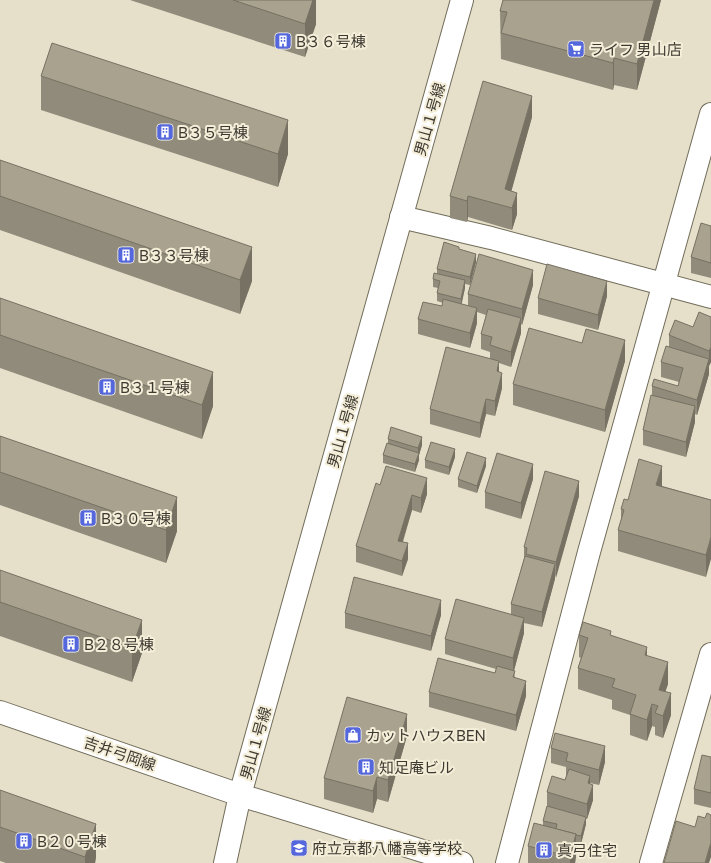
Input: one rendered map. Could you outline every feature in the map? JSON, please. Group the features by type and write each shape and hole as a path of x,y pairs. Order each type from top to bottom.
{"street":[{"name":"男山１号線","path":"225,863 240,795 462,0"},
{"path":"507,863 589,552 711,114"},
{"path":"401,217 711,297"},
{"path":"651,863 711,654"},
{"name":"吉井弓岡線","path":"0,712 240,795 462,863"}],"building":[{"path":"233,0 313,0 305,24"},
{"name":"ライフ 男山店","path":"503,0 654,0 637,64 614,58 613,63 501,33 507,12 500,11"},
{"path":"52,43 288,120 278,154 41,76"},
{"path":"483,81 532,96 505,189 517,193 512,208 468,196 467,201 450,196"},
{"path":"0,160 252,247 240,280 0,196"},
{"path":"701,223 711,226 711,263 691,257"},
{"path":"444,242 459,247 459,249 476,254 470,277 437,269"},
{"path":"479,254 533,270 522,309 468,294"},
{"path":"547,264 607,281 598,315 538,298"},
{"path":"434,273 465,280 461,299 437,293 440,281 433,279"},
{"path":"0,298 213,372 202,405 0,335"},
{"path":"443,299 477,308 470,333 418,319 423,302 442,306"},
{"path":"488,309 521,318 511,352 490,345 492,337 481,334"},
{"path":"699,312 711,317 711,347 709,351 669,335 675,320 693,327"},
{"path":"529,328 582,343 586,329 625,340 605,410 513,384"},
{"path":"666,346 709,359 697,400 652,386 654,379 678,386 683,368 661,362"},
{"path":"446,347 499,361 497,371 502,373 495,401 486,399 480,423 430,409"},
{"path":"651,395 695,406 686,442 643,430"},
{"path":"391,427 422,437 418,448 388,439"},
{"path":"0,436 177,497 166,530 0,472"},
{"path":"431,442 455,449 449,467 425,460"},
{"path":"387,443 419,453 415,464 383,455"},
{"path":"467,452 486,458 477,486 458,479"},
{"path":"497,453 533,464 521,503 485,492"},
{"path":"639,459 662,466 656,485 711,500 711,537 706,555 618,530 624,510 621,509 624,499 628,500"},
{"path":"386,466 427,478 421,498 412,495 398,541 408,543 402,561 356,546 376,483 380,485"},
{"path":"545,471 579,481 556,562 526,554 527,548 524,547"},
{"path":"525,556 555,564 542,612 511,604"},
{"path":"0,570 142,620 132,648 0,602"},
{"path":"354,577 441,600 431,636 345,613"},
{"path":"456,599 524,618 513,658 445,639"},
{"path":"583,622 611,631 610,635 647,647 645,655 668,662 659,690 671,693 663,716 655,713 658,706 652,704 647,720 630,714 636,695 612,687 615,679 578,668 588,638 579,635"},
{"path":"438,658 495,673 497,666 515,671 513,677 526,681 516,715 429,692"},
{"name":"知足庵ビル","path":"347,697 407,714 388,780 377,777 373,791 324,778"},
{"path":"555,733 605,746 599,770 566,761 568,753 551,748"},
{"path":"702,755 711,757 711,793 694,789"},
{"path":"569,769 590,776 588,783 593,785 587,804 547,792 552,776 565,780"},
{"path":"0,790 96,824 85,857 0,827"},
{"path":"547,806 586,817 581,836 556,829 557,824 543,821"},
{"path":"707,813 711,815 711,842 705,863 664,863 676,821 695,827 698,816 705,818"},
{"path":"534,823 576,834 570,857 528,846"}],"place":[{"name":"B３６号棟","path":"283,41"},
{"name":"ライフ 男山店","path":"576,49"},
{"name":"B３５号棟","path":"165,132"},
{"name":"B３３号棟","path":"126,255"},
{"name":"B３１号棟","path":"107,387"},
{"name":"B３０号棟","path":"88,518"},
{"name":"B２８号棟","path":"71,644"},
{"name":"カットハウスBEN","path":"353,735"},
{"name":"知足庵ビル","path":"366,767"},
{"name":"B２０号棟","path":"24,841"},
{"name":"府立京都八幡高等学校","path":"299,848"},
{"name":"真弓住宅","path":"544,850"}]}
